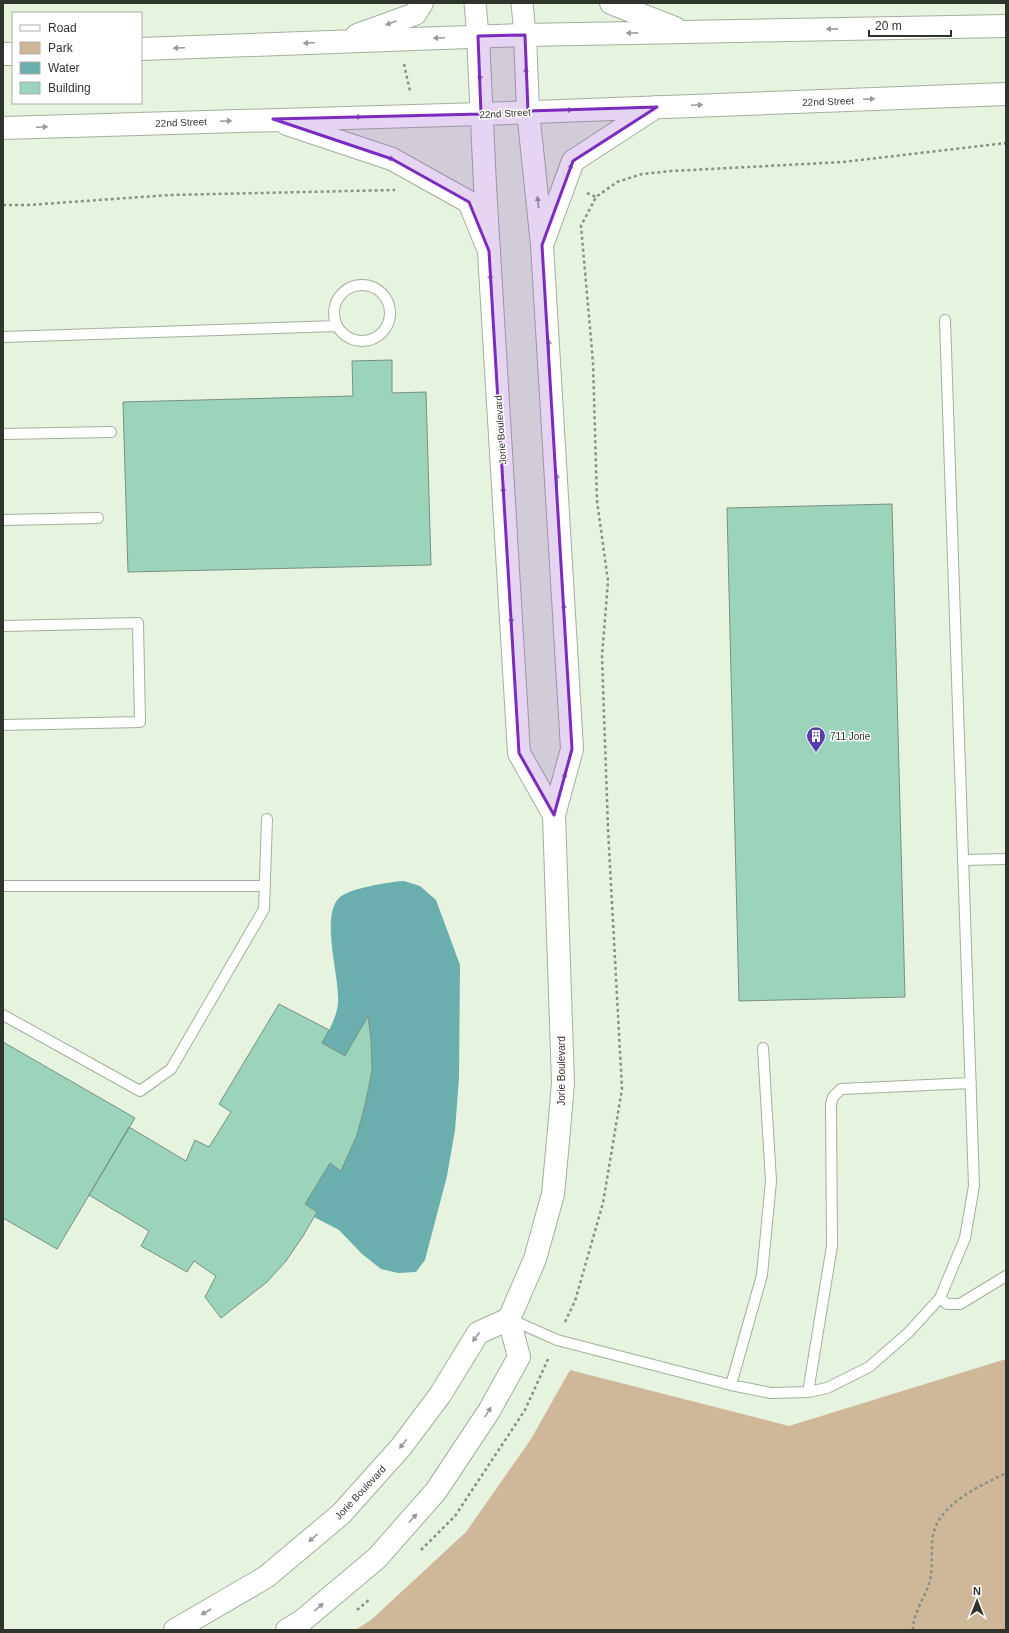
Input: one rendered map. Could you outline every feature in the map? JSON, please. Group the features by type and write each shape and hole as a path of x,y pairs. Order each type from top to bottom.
{"main road":[{"path":"339,42 415,14 422,3"},
{"path":"610,3 685,32"},
{"path":"142,49 478,36 1006,26"},
{"name":"Jorie Boulevard","path":"174,1630 266,1577 341,1514 400,1447 440,1395 478,1333 509,1319 535,1259 553,1194 563,1082 554,815 572,749 542,245 528,111 525,35"},
{"name":"Jorie Boulevard","path":"478,36 489,251 519,753 554,815"},
{"name":"22nd Street","path":"3,128 482,114 528,111 1006,94"},
{"path":"542,245 572,161 657,107"},
{"path":"273,119 392,159 469,202 489,251"},
{"path":"287,1630 302,1621 377,1558 436,1491 489,1411 519,1357 509,1319"}],"street":[{"path":"475,3 478,36"},
{"path":"522,3 525,35"}],"lane":[{"path":"363,284 372,286 381,291 387,299 390,308 390,318 387,328 380,335 371,340 352,340 343,334 337,326 334,317 334,307 337,298 344,291 353,286 363,284"},
{"path":"509,1319 557,1340 731,1385 771,1393 808,1392 827,1388 869,1367 908,1333 940,1298 965,1238 974,1186 945,320"},
{"path":"3,337 337,326"},
{"path":"3,434 111,432"},
{"path":"3,520 98,518"},
{"path":"3,626 138,623 140,722 3,725"},
{"path":"3,1015 140,1091 171,1069 264,909 268,819"},
{"path":"963,860 1006,859"},
{"path":"3,886 265,886"},
{"path":"731,1385 762,1275 771,1181 763,1048"},
{"path":"808,1392 832,1246 830,1104 833,1097 841,1089 971,1083"},
{"path":"940,1298 947,1304 960,1304 1006,1276"}],"path":[{"path":"596,197 617,182 642,174 672,171 843,162 1006,143"},
{"path":"3,205 170,196 397,190"},
{"path":"913,1630 913,1622 929,1583 934,1534 940,1519 952,1504 1006,1473"}],"highlighted area":[{"path":"525,35 528,111 657,107 573,161 542,245 572,749 554,815 519,753 489,251 469,202 392,159 273,119 481,114 478,36"}],"green space":[{"path":"1006,1359 1006,1630 355,1630 371,1620 466,1532 531,1439 570,1370 789,1426"}],"water":[{"path":"404,881 420,886 436,900 460,965 459,1078 455,1130 447,1176 425,1260 416,1272 398,1273 381,1269 362,1254 339,1230 314,1217 317,1212 305,1204 330,1163 341,1171 357,1135 372,1071 371,1040 368,1017 345,1056 322,1043 334,1018 338,1003 331,933 331,919 334,907 339,898 351,891 380,884"}],"building":[{"path":"392,360 392,393 426,392 431,565 128,572 123,402 353,396 352,361"},
{"name":"711 Jorie","path":"892,504 905,997 739,1001 727,508"},
{"path":"279,1004 329,1030 322,1043 345,1056 368,1016 371,1040 372,1071 357,1135 341,1171 330,1163 305,1204 317,1212 303,1236 286,1261 267,1282 221,1318 205,1297 216,1276 194,1261 187,1272 141,1246 149,1231 89,1195 129,1127 186,1161 195,1140 209,1147 231,1112 219,1104"},
{"path":"3,1042 135,1118 57,1249 3,1218"}],"place":[{"name":"711 Jorie","path":"816,753"}]}
